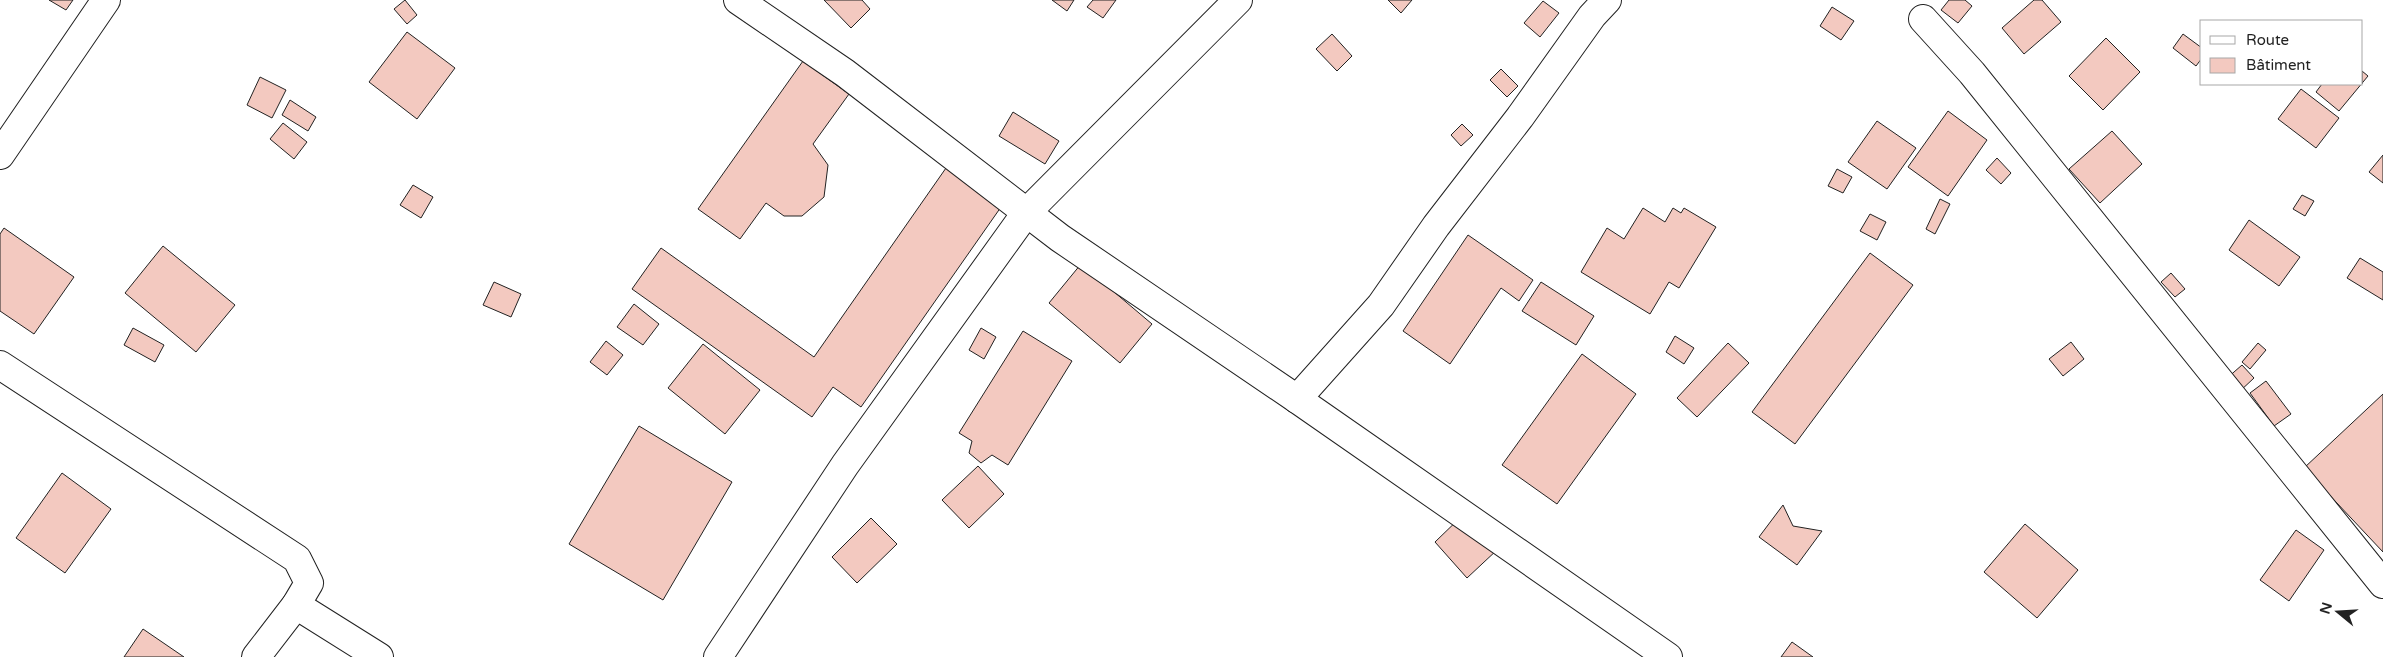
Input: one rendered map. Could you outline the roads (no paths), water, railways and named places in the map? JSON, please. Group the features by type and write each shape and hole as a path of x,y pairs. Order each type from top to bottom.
{"street":[{"path":"0,155 106,0"},
{"path":"738,0 846,73 1026,214 1297,399 1668,657"},
{"path":"718,657 845,465 1026,214 1238,0"},
{"path":"1297,399 1381,305 1436,226 1607,0"},
{"path":"1923,19 1972,73 2383,584"},
{"path":"0,365 297,559 310,583 296,605 256,657"},
{"path":"296,605 379,657"}]}
